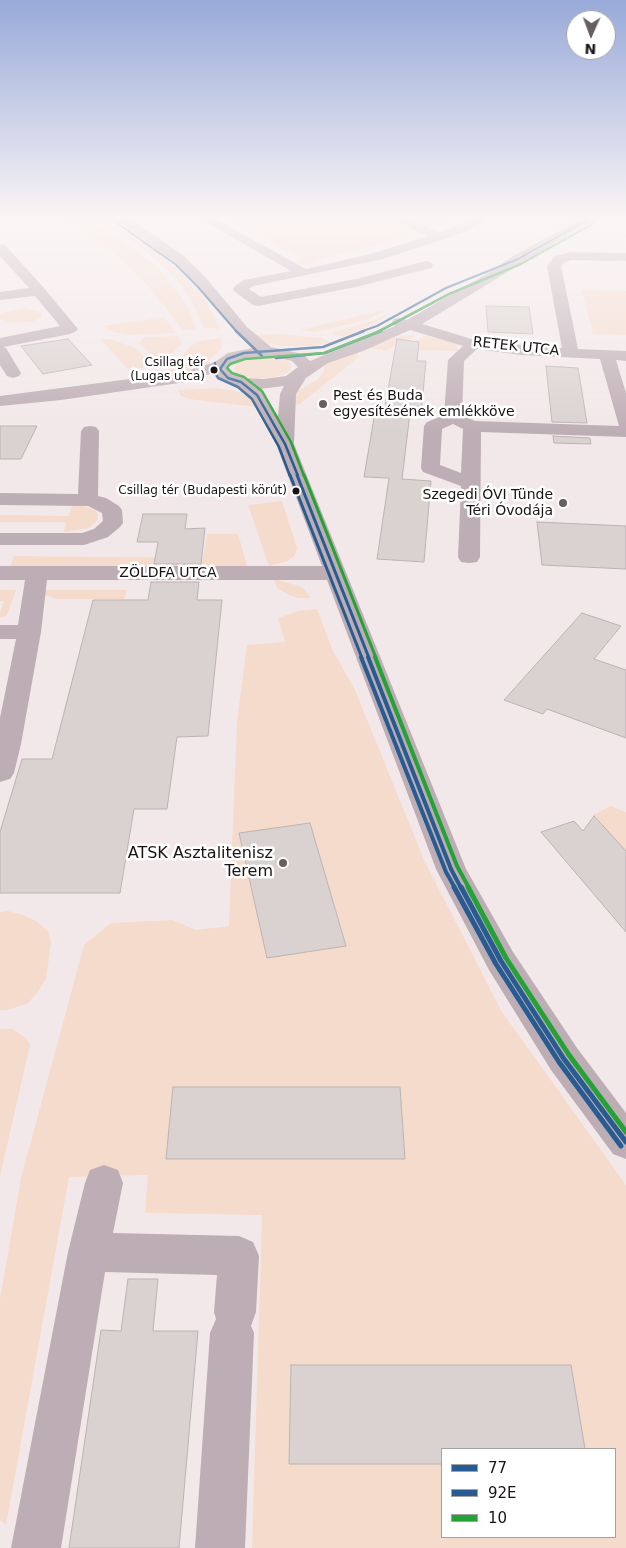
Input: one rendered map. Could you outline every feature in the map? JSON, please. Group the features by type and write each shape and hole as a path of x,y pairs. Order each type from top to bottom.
{"street":[{"path":"209,290 242,330 271,352 287,354 303,362 306,367 288,394 285,444"},
{"path":"242,290 258,302 319,290"},
{"path":"0,401 180,378 244,353 323,347 389,319 442,290"},
{"path":"43,396 136,391 239,382 274,384 301,374 322,360 357,348 409,325 469,290"},
{"path":"557,290 571,353"},
{"path":"0,296 39,291 70,329 0,343"},
{"path":"217,300 227,332 224,362 220,369 222,374 239,382 258,395 285,444 451,869 502,961 559,1051 626,1142"},
{"name":"RETEK UTCA","path":"389,319 474,344 521,350 626,356"},
{"path":"453,418 456,360 474,344"},
{"path":"0,351 13,373"},
{"path":"607,355 626,424"},
{"path":"470,483 430,468 433,426 453,418 472,426 626,432"},
{"path":"469,557 472,426"},
{"path":"88,500 90,431"},
{"path":"0,500 88,500 99,502 112,510 113,523 100,533 84,539 2,545"},
{"path":"0,773 8,744 29,632 36,572"},
{"name":"ZÖLDFA UTCA","path":"0,573 336,573"},
{"path":"0,632 29,632"},
{"path":"36,1548 88,1252 104,1183"},
{"path":"88,1252 239,1256 233,1323 220,1548"}],"shaded area":[{"path":"151,290 176,290 183,299 190,311 196,329 183,330"},
{"path":"185,290 197,290 205,298 220,329 204,328"},
{"path":"582,290 626,291 626,335 593,334"},
{"path":"25,308 41,312 42,317 34,321 20,323 7,323 0,319 0,315 5,312"},
{"path":"388,309 369,319 325,330 312,332 299,330"},
{"path":"393,312 367,327 342,337 331,333 369,322"},
{"path":"164,317 176,333 131,335 113,332 103,326"},
{"path":"278,334 322,338 331,342 311,346 282,346 263,341 253,335"},
{"path":"408,335 416,336 385,351 369,348 389,339"},
{"path":"178,336 182,344 163,361 159,361 139,343 143,338 148,337"},
{"path":"426,336 456,344 459,351 405,350 402,348"},
{"path":"221,338 221,349 202,367 172,377 170,369 193,344"},
{"path":"100,339 110,339 136,348 147,360 147,364 143,368 129,370"},
{"path":"357,352 359,357 300,404 294,406 296,392 317,380 323,373 325,365 337,358"},
{"path":"262,356 287,360 292,367 286,374 270,378 250,378 237,373 234,369 235,365 239,362"},
{"path":"217,388 241,392 251,398 256,407 189,399 181,396 178,390"},
{"path":"282,501 297,548 295,555 288,561 269,566 248,505"},
{"path":"72,505 81,505 95,510 98,514 98,519 89,528 64,532 66,522 0,522 0,515 69,516"},
{"path":"207,534 238,534 247,566 10,566 14,556 203,558"},
{"path":"274,579 304,589 311,598 296,598 287,594 277,588"},
{"path":"0,590 16,590 7,615 2,617 0,617 0,613 4,601 0,601"},
{"path":"43,590 127,590 124,599 57,599 45,595"},
{"path":"317,609 333,651 355,690 425,862 502,1012 626,1185 626,1548 252,1548 262,1215 145,1213 148,1175 69,1177 6,1525 0,1520 0,1299 21,1178 84,945 111,923 172,920 196,930 229,926 237,721 247,645 285,642 278,618 298,611","holes":["310,823 346,945 267,958 239,834","173,1087 400,1087 405,1159 166,1159"]},
{"path":"611,806 626,812 626,851 593,815"},
{"path":"8,911 36,921 49,932 51,943 46,979 37,993 27,1004 7,1010 0,1010 0,912"},
{"path":"0,1029 13,1029 27,1039 30,1045 0,1176"}],"building":[{"path":"486,306 529,307 533,334 488,332"},
{"path":"68,339 92,365 43,374 21,346"},
{"path":"397,339 419,342 417,361 426,361 421,414 410,413 402,479 431,481 424,562 377,559 389,478 364,477 375,412 384,412"},
{"path":"546,366 578,368 587,423 552,422"},
{"path":"0,426 37,426 21,459 0,459"},
{"path":"553,436 590,438 591,444 554,443"},
{"path":"143,514 187,514 185,529 205,528 201,564 154,564 158,542 137,542"},
{"path":"537,522 626,526 626,569 542,565"},
{"path":"151,582 199,582 197,600 222,600 208,736 177,737 167,809 134,809 120,893 0,893 0,832 22,759 52,759 93,600 148,600"},
{"path":"582,613 621,626 594,659 626,670 626,738 547,709 543,714 504,700"},
{"path":"594,816 626,851 626,932 541,832 574,821 583,831"},
{"name":"ATSK Asztalitenisz Terem","path":"310,823 346,946 267,958 239,833"},
{"path":"173,1087 400,1087 405,1159 166,1159"},
{"path":"128,1279 158,1279 153,1331 198,1331 179,1548 69,1548 101,1330 121,1331"},
{"path":"291,1365 571,1365 585,1448 441,1448 441,1464 289,1464"}],"transit line":[{"name":"92E","path":"201,290 238,334 262,356"},
{"name":"77","path":"442,290 377,326 323,347 244,353 227,359 220,369 228,378 241,382 257,395 285,444 451,869 501,961 564,1059 626,1142"},
{"name":"92E","path":"276,358 325,353 379,332 458,290"},
{"name":"10","path":"458,290 380,331 342,347 324,353 245,359 230,364 227,368 232,373 244,377 262,391 291,442 457,866 506,958 569,1055 626,1132"},
{"name":"92E","path":"215,363 214,370 218,378 238,387 252,399 279,447 446,872 496,964 559,1062 621,1146"}],"place":[{"name":"Csillag tér (Lugas utca)","path":"214,370"},
{"name":"Pest és Buda egyesítésének emlékköve","path":"323,404"},
{"name":"Csillag tér (Budapesti körút)","path":"296,491"},
{"name":"Szegedi ÓVI Tünde Téri Óvodája","path":"563,503"},
{"name":"ATSK Asztalitenisz Terem","path":"283,863"}]}
